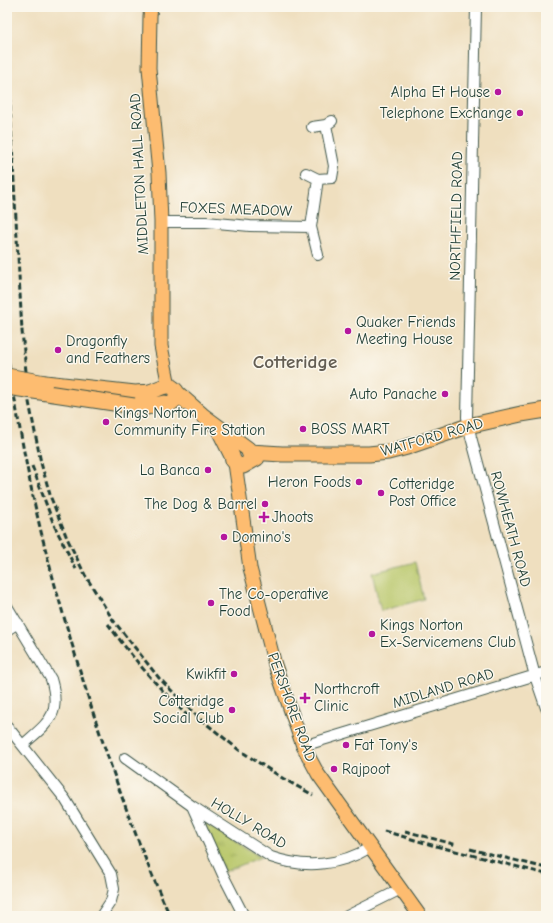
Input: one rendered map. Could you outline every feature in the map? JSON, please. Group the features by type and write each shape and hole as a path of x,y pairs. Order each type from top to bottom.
{"highway":[{"path":"7,376 135,393 149,392 169,394 216,425 242,457"},
{"path":"11,386 147,407 169,394"},
{"name":"WATFORD ROAD","path":"242,457 268,453 369,454 388,452 414,445 468,426 546,410"}],"main road":[{"name":"MIDDLETON HALL ROAD","path":"151,7 149,68 159,173 161,222 161,346 169,394"},
{"name":"PERSHORE ROAD","path":"242,457 238,491 250,568 275,665 303,746 318,774 420,916"}],"street":[{"name":"NORTHFIELD ROAD","path":"468,426 476,7"},
{"path":"306,173 318,179 332,178 334,166 329,123 312,127"},
{"name":"FOXES MEADOW","path":"318,179 311,227 318,255"},
{"name":"FOXES MEADOW","path":"161,222 206,222 250,226 311,227"},
{"name":"ROWHEATH ROAD","path":"468,426 535,676 546,708"},
{"path":"7,606 51,679 55,692 56,703 53,714 46,723 23,745"},
{"path":"7,630 18,623"},
{"name":"MIDLAND ROAD","path":"303,746 546,672"},
{"path":"7,726 65,799 111,874 114,889 111,901 101,916"},
{"name":"HOLLY ROAD","path":"125,758 192,806 271,857 313,865 358,855 371,846"},
{"path":"192,806 223,875 244,916"},
{"path":"347,916 401,889"}],"green space":[{"path":"415,562 424,599 381,611 372,573"},
{"path":"204,823 261,857 224,872"}],"railway":[{"path":"7,51 22,331 29,402 41,463 51,498 67,538 85,575 113,620 159,678 199,718 239,750 284,779 313,795"},
{"path":"7,353 22,443 34,501 48,559 64,615 89,700 117,782 147,863 170,916"},
{"path":"32,466 54,525 76,569"},
{"path":"108,624 146,672 188,716"},
{"path":"384,831 432,845 546,874"},
{"path":"405,831 457,845"},
{"path":"470,849 546,868"}],"place":[{"name":"Alpha Et House","path":"498,92"},
{"name":"Telephone Exchange","path":"520,113"},
{"name":"Quaker Friends Meeting House","path":"348,331"},
{"name":"Dragonfly and Feathers","path":"58,350"},
{"name":"Auto Panache","path":"445,394"},
{"name":"Kings Norton Community Fire Station","path":"106,422"},
{"name":"BOSS MART","path":"303,429"},
{"name":"La Banca","path":"208,470"},
{"name":"Heron Foods","path":"359,482"},
{"name":"Cotteridge Post Office","path":"381,493"},
{"name":"The Dog & Barrel","path":"265,504"},
{"name":"Jhoots","path":"264,517"},
{"name":"Domino's","path":"224,537"},
{"name":"The Co-operative Food","path":"211,603"},
{"name":"Kings Norton Ex-Servicemens Club","path":"372,634"},
{"name":"Kwikfit","path":"234,674"},
{"name":"Northcroft Clinic","path":"305,698"},
{"name":"Cotteridge Social Club","path":"232,710"},
{"name":"Fat Tony's","path":"346,745"},
{"name":"Rajpoot","path":"334,769"}],"district":[{"name":"Cotteridge","path":"295,361"}]}
